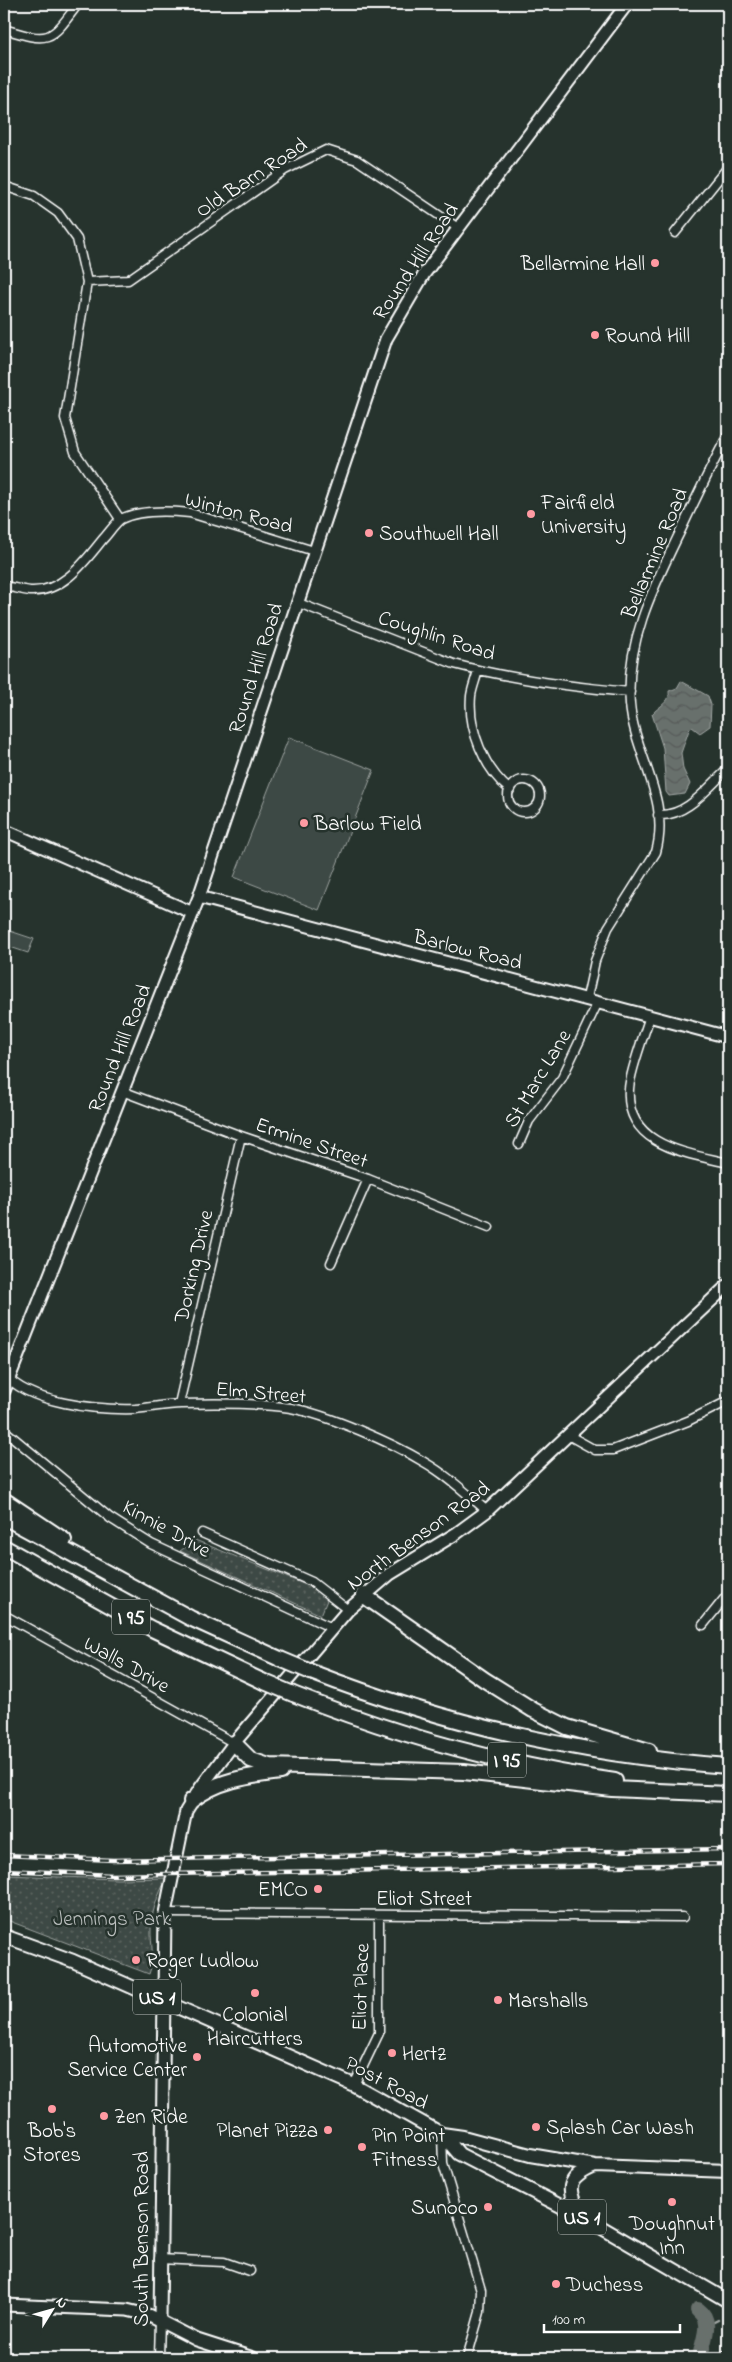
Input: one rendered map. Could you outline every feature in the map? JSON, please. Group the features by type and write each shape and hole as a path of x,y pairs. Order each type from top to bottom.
{"highway":[{"path":"4,1500 132,1587"},
{"name":"I 95","path":"4,1517 219,1632 280,1660 402,1704 496,1730 592,1750 728,1766"},
{"name":"I 95","path":"4,1547 181,1644 262,1681 352,1716 416,1737 515,1762 612,1780 728,1793"},
{"path":"4,1558 122,1612"},
{"path":"364,1595 485,1680 549,1719 586,1734 690,1763"},
{"path":"234,1743 251,1760 262,1765 464,1772 612,1789 728,1793"},
{"path":"191,1801 208,1789 234,1780 284,1772 330,1768"}],"main road":[{"name":"Round Hill Road","path":"4,1391 6,1377 199,897 296,602 386,339 424,274 627,4"},
{"path":"4,830 193,913"},
{"name":"Barlow Road","path":"199,897 728,1037"},
{"name":"North Benson Road","path":"164,2000 165,1913 183,1820 191,1801 234,1743 332,1628 364,1595 390,1574 457,1534 487,1511 728,1285"},
{"name":"Post Road","path":"4,1936 73,1961 354,2085 442,2134 459,2154 581,2216 727,2302"},
{"name":"South Benson Road","path":"160,2320 164,2000"},
{"name":"US 1","path":"442,2134 469,2138 530,2155 595,2166 728,2171"},
{"path":"581,2216 573,2202 571,2185 574,2178 580,2172 595,2166"},
{"path":"4,2305 127,2310 160,2320 198,2340 253,2358"}],"street":[{"path":"4,29 34,38 48,37 60,28 78,4"},
{"name":"Old Barn Road","path":"87,282 128,280 285,170 326,150 357,160 458,228"},
{"path":"675,233 728,167"},
{"path":"4,186 34,196 58,213 77,239 87,282 65,418 76,452 120,519 82,565 65,581 32,591 4,586"},
{"name":"Bellarmine Road","path":"592,1000 595,962 608,928 656,852 659,842 656,792 632,722 630,692 632,654 654,587 728,435"},
{"name":"Winton Road","path":"120,519 145,513 170,511 190,513 314,551"},
{"name":"Coughlin Road","path":"296,602 429,656 478,670 588,688 630,692"},
{"path":"478,670 471,699 475,732 488,763 500,781 510,790"},
{"path":"658,815 676,813 688,806 728,769"},
{"path":"524,780 534,784 540,794 537,805 528,812 516,810 509,801 510,790 513,785 524,780"},
{"name":"St Marc Lane","path":"519,1144 529,1121 562,1078 592,1000"},
{"path":"650,1016 629,1088 631,1110 635,1118 646,1134 654,1141 675,1150 728,1163"},
{"name":"Ermine Street","path":"122,1091 241,1136 368,1179 489,1227"},
{"name":"Dorking Drive","path":"179,1404 241,1136"},
{"path":"331,1263 368,1179"},
{"name":"Elm Street","path":"6,1377 35,1395 90,1407 135,1409 179,1404 290,1408 317,1415 424,1462 487,1511"},
{"path":"568,1435 595,1450 613,1450 688,1421 728,1401"},
{"name":"Kinnie Drive","path":"4,1430 110,1518 151,1544 332,1628"},
{"path":"202,1533 312,1582 348,1610"},
{"path":"703,1625 728,1594"},
{"name":"Walls Drive","path":"4,1615 234,1743"},
{"name":"Eliot Street","path":"165,1913 683,1917"},
{"name":"Eliot Place","path":"354,2085 379,2033 379,1915"},
{"path":"442,2134 443,2164 481,2290 480,2312 467,2358"},
{"path":"160,2259 224,2262 250,2271"},
{"name":"South Benson Road","path":"159,2358 160,2320"}],"green space":[{"name":"Barlow Field","path":"289,737 374,770 319,910 234,877"},
{"path":"4,929 34,939 28,953 4,945"},
{"path":"195,1540 306,1585 320,1593 327,1600 321,1615 180,1551"},
{"name":"Jennings Park","path":"4,1875 117,1879 167,1878 153,1913 151,1928 152,1959 149,1974 4,1919"}],"water":[{"path":"681,681 708,696 711,705 710,726 700,733 692,727 689,730 681,753 683,769 690,784 685,794 669,796 666,792 663,748 652,714 666,701 669,691 677,688"}],"waterway":[{"path":"698,2310 703,2315 706,2326 700,2358"},
{"path":"708,2325 718,2320"}],"railway":[{"path":"4,1855 113,1860 728,1849"},
{"path":"4,1870 113,1875 728,1864"}],"place":[{"name":"Bellarmine Hall","path":"655,263"},
{"name":"Round Hill","path":"595,335"},
{"name":"Fairfield University","path":"531,514"},
{"name":"Southwell Hall","path":"369,533"},
{"name":"Barlow Field","path":"304,823"},
{"name":"EMCO","path":"318,1889"},
{"name":"Roger Ludlow","path":"136,1960"},
{"name":"Colonial Haircutters","path":"255,1993"},
{"name":"Marshalls","path":"498,2000"},
{"name":"Hertz","path":"392,2053"},
{"name":"Automotive Service Center","path":"197,2057"},
{"name":"Bob's Stores","path":"52,2109"},
{"name":"Zen Ride","path":"104,2116"},
{"name":"Splash Car Wash","path":"536,2127"},
{"name":"Planet Pizza","path":"328,2130"},
{"name":"Pin Point Fitness","path":"362,2147"},
{"name":"Doughnut Inn","path":"672,2202"},
{"name":"Sunoco","path":"488,2207"},
{"name":"Duchess","path":"556,2284"}]}
